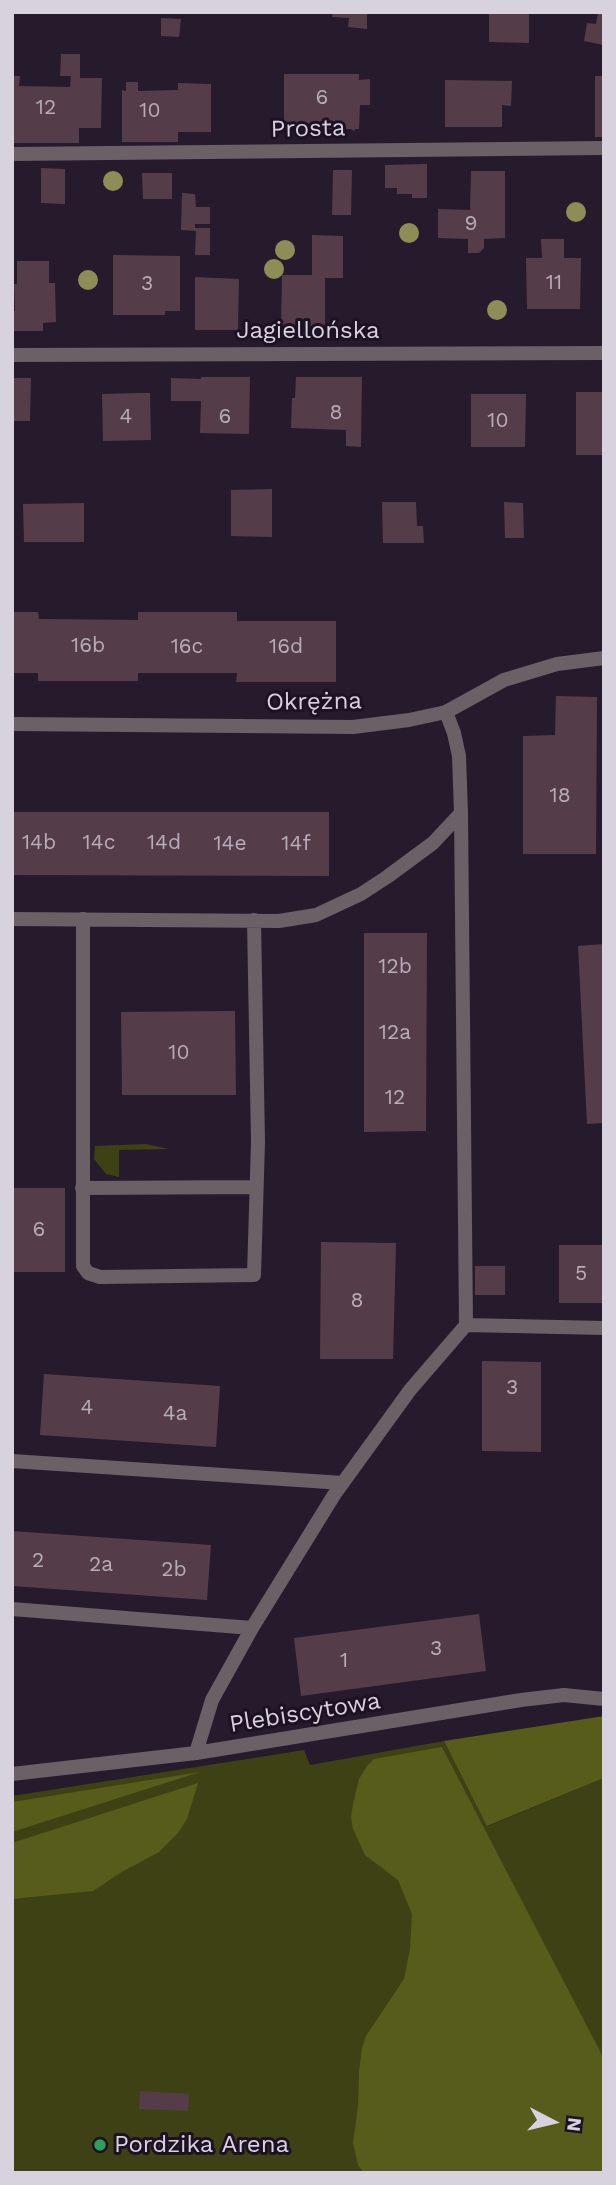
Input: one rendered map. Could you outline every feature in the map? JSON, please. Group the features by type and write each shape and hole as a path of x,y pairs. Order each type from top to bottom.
{"street":[{"name":"Prosta","path":"12,154 604,148"},
{"name":"Jagiellońska","path":"12,355 604,353"},
{"name":"Okrężna","path":"12,724 353,727 446,712 504,680 558,664 604,658"},
{"path":"196,1754 212,1700 253,1628 343,1483 410,1390 466,1325 461,813 459,756 446,712"},
{"path":"12,919 279,921 316,915 361,894 433,843 461,813"},
{"path":"83,919 83,1266 88,1273 100,1277 254,1275 258,1142 254,920"},
{"path":"82,1188 257,1187"},
{"path":"466,1325 604,1328"},
{"path":"12,1461 343,1483"},
{"path":"12,1609 253,1628"},
{"name":"Plebiscytowa","path":"12,1774 196,1754 521,1700 564,1695 604,1699"}],"green space":[{"path":"146,1144 169,1149 119,1150 119,1177 106,1174 94,1159 95,1146"},
{"path":"604,1716 604,1778 487,1826 444,1741"},
{"path":"444,1741 488,1826 604,1778 604,2173 12,2173 12,1796 304,1750 310,1765"},
{"path":"442,1747 604,2059 604,2173 364,2173 358,2165 353,2143 362,2048 366,2036 404,1979 410,1949 412,1914 398,1880 365,1855 353,1829 353,1804 359,1779 374,1759"},
{"path":"200,1772 12,1832 12,1802"},
{"path":"198,1783 187,1819 178,1833 159,1852 93,1891 12,1899 12,1843"}],"building":[{"path":"333,12 367,12 367,29 348,27 349,18 332,17"},
{"path":"489,12 529,12 529,43 489,42"},
{"path":"604,12 604,45 584,41 587,23 596,24 598,13"},
{"path":"161,18 181,19 179,37 161,36"},
{"path":"61,54 80,54 80,78 102,78 101,128 79,128 79,143 12,143 12,76 20,76 19,86 70,87 71,76 60,76"},
{"path":"284,74 359,74 359,80 370,79 370,105 360,105 359,129 284,129"},
{"path":"595,76 604,76 604,137 595,137"},
{"path":"445,80 512,81 511,106 502,105 502,127 445,127"},
{"path":"126,82 138,82 138,91 178,90 178,83 211,84 211,132 178,132 178,142 122,142 122,90 126,91"},
{"path":"427,164 427,198 412,198 412,194 397,194 397,188 385,188 385,165"},
{"path":"41,168 65,169 65,204 41,203"},
{"path":"333,170 352,170 351,215 332,215"},
{"path":"471,171 505,171 505,238 484,239 484,248 479,253 468,253 468,239 438,238 438,209 470,210"},
{"path":"142,173 172,173 172,199 143,199"},
{"path":"182,193 195,194 196,207 210,207 210,224 195,224 195,228 210,228 210,255 195,255 196,231 181,230"},
{"path":"312,235 343,236 343,278 325,278 325,330 281,330 282,275 312,275"},
{"path":"541,239 564,239 564,258 581,258 580,309 527,309 526,258 542,258"},
{"path":"113,255 180,256 180,311 165,311 165,315 113,315"},
{"path":"17,261 49,261 49,283 55,283 56,322 43,323 43,331 12,331"},
{"path":"195,277 239,279 238,330 195,330"},
{"path":"250,377 249,434 200,433 201,401 171,401 171,378"},
{"path":"296,377 362,377 361,447 346,446 346,430 291,428"},
{"path":"12,378 31,378 30,421 12,421"},
{"path":"576,392 604,392 604,455 576,455"},
{"path":"150,393 151,440 103,441 102,394"},
{"path":"471,394 526,394 525,447 471,447"},
{"path":"272,489 272,537 231,536 231,490"},
{"path":"382,502 416,502 417,526 423,526 424,543 383,543"},
{"path":"504,502 523,503 524,538 505,538"},
{"path":"84,503 84,542 24,542 23,504"},
{"path":"12,612 38,612 39,619 138,620 138,612 237,612 237,621 336,621 336,682 236,682 237,673 138,673 138,681 38,681 38,673 12,673"},
{"path":"556,696 597,697 596,854 523,854 523,736 555,735"},
{"path":"12,812 329,812 329,876 12,875"},
{"path":"364,933 427,933 426,1131 364,1132"},
{"path":"604,944 604,1123 587,1124 578,946"},
{"path":"235,1011 236,1095 122,1095 121,1012"},
{"path":"12,1188 65,1188 65,1272 12,1272"},
{"path":"321,1242 396,1243 393,1359 320,1359"},
{"path":"559,1245 604,1245 604,1303 559,1303"},
{"path":"475,1266 505,1266 505,1295 475,1295"},
{"path":"482,1361 541,1362 541,1452 482,1451"},
{"path":"44,1374 220,1386 216,1447 40,1435"},
{"path":"12,1531 211,1545 207,1600 12,1586"},
{"path":"479,1614 486,1671 301,1696 294,1638"},
{"path":"140,2091 189,2094 188,2111 139,2109"}],"place":[{"name":"Pordzika Arena","path":"100,2145"}]}
